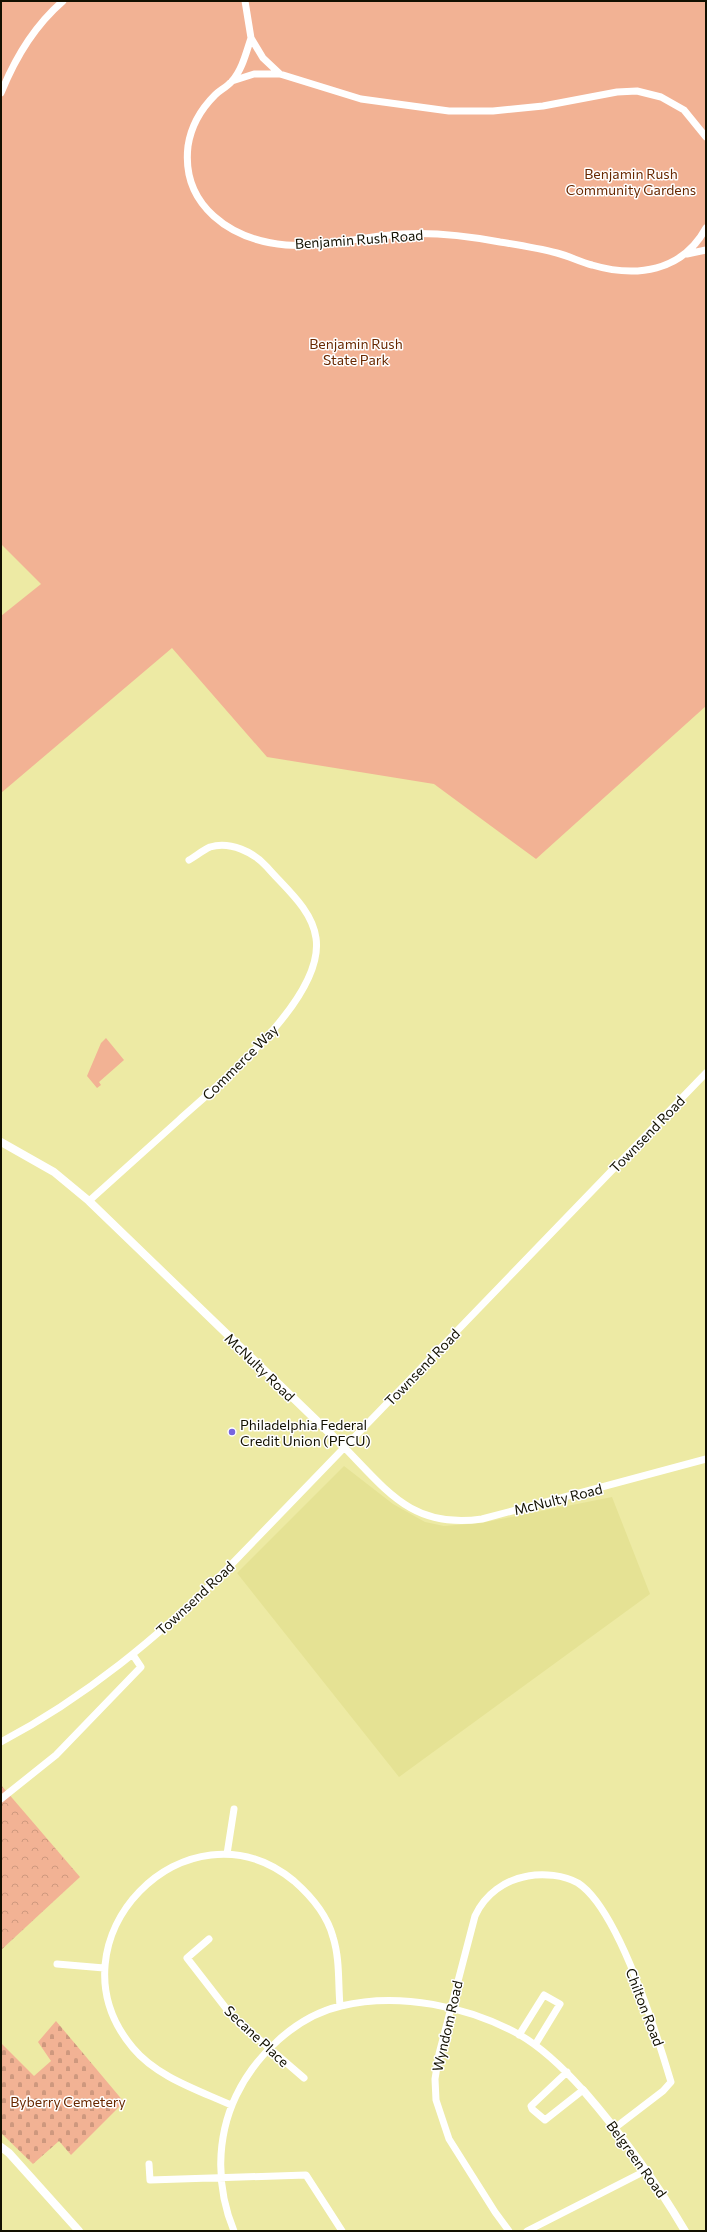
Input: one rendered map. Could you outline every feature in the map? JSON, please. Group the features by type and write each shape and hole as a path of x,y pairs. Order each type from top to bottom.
{"street":[{"path":"1,94 10,70 28,40 63,1"},
{"path":"245,1 251,38"},
{"name":"Benjamin Rush Road","path":"251,38 263,58 280,74"},
{"name":"Benjamin Rush Road","path":"251,38 243,62 232,81 215,96 196,118 188,145 188,173 200,202 218,222 248,237 285,245 319,244 404,234 452,235 531,248 559,254 592,265 633,272 650,270 687,254 706,250"},
{"name":"Benjamin Rush Road","path":"232,81 254,74 280,74 361,99 449,111 493,111 542,106 618,92 637,91 660,97 684,110 706,137"},
{"path":"687,254 706,228"},
{"name":"Commerce Way","path":"89,1201 244,1062 284,1018 307,982 316,956 316,938 310,917 265,865 243,850 223,845 209,848 189,860"},
{"name":"Townsend Road","path":"1,1742 85,1691 133,1655 174,1620 220,1576 706,1073"},
{"name":"McNulty Road","path":"1,1142 54,1172 89,1201 344,1448 394,1499 430,1518 460,1522 482,1519 706,1459"},
{"path":"1,1799 56,1754 141,1667 133,1655"},
{"path":"227,1854 234,1809"},
{"path":"232,2105 183,2083 155,2068 133,2048 117,2025 108,1999 104,1968 108,1941 119,1916 133,1896 154,1877 180,1863 227,1854 248,1857 282,1871 302,1888 322,1910 333,1936 338,1960 340,2006"},
{"name":"Wyndom Road","path":"509,2231 448,2139 439,2115 435,2079 450,2007 475,1916 480,1904 487,1896 513,1878 539,1874 570,1880"},
{"name":"Chilton Road","path":"570,1880 578,1883 593,1896 621,1943 658,2036 671,2082 663,2091 616,2128"},
{"name":"Secane Place","path":"209,1939 187,1958 232,2016 268,2049 304,2078"},
{"path":"57,1964 104,1968"},
{"path":"519,2035 544,1995 560,2004 535,2045"},
{"path":"234,2231 223,2197 220,2158 223,2137 232,2105 244,2080 268,2049 311,2018 340,2006 399,2001 450,2007 496,2024 519,2035 535,2045 568,2073 583,2090 545,2120 532,2109 531,2106 568,2073"},
{"name":"Belgreen Road","path":"583,2090 616,2128 647,2170 685,2231"},
{"path":"1,2147 79,2231"},
{"path":"150,2164 150,2180 306,2175 342,2231"},
{"path":"527,2231 647,2170"}],"shaded area":[{"path":"344,1466 393,1504 425,1522 444,1526 481,1523 612,1497 650,1594 399,1777 237,1573"}],"green space":[{"name":"Benjamin Rush State Park","path":"1,1 706,1 706,706 536,859 434,784 267,757 172,648 1,793 1,616 41,584 1,544"},
{"path":"106,1038 124,1060 99,1082 101,1085 97,1088 87,1076 101,1043"},
{"path":"1,1785 80,1877 1,1950"},
{"name":"Byberry Cemetery","path":"56,2021 124,2102 71,2155 59,2141 33,2164 1,2133 1,2043 34,2076 51,2061 38,2042"}],"place":[{"name":"Philadelphia Federal Credit Union (PFCU)","path":"232,1432"}],"park label":[{"name":"Benjamin Rush Community Gardens","path":"631,182"}]}
